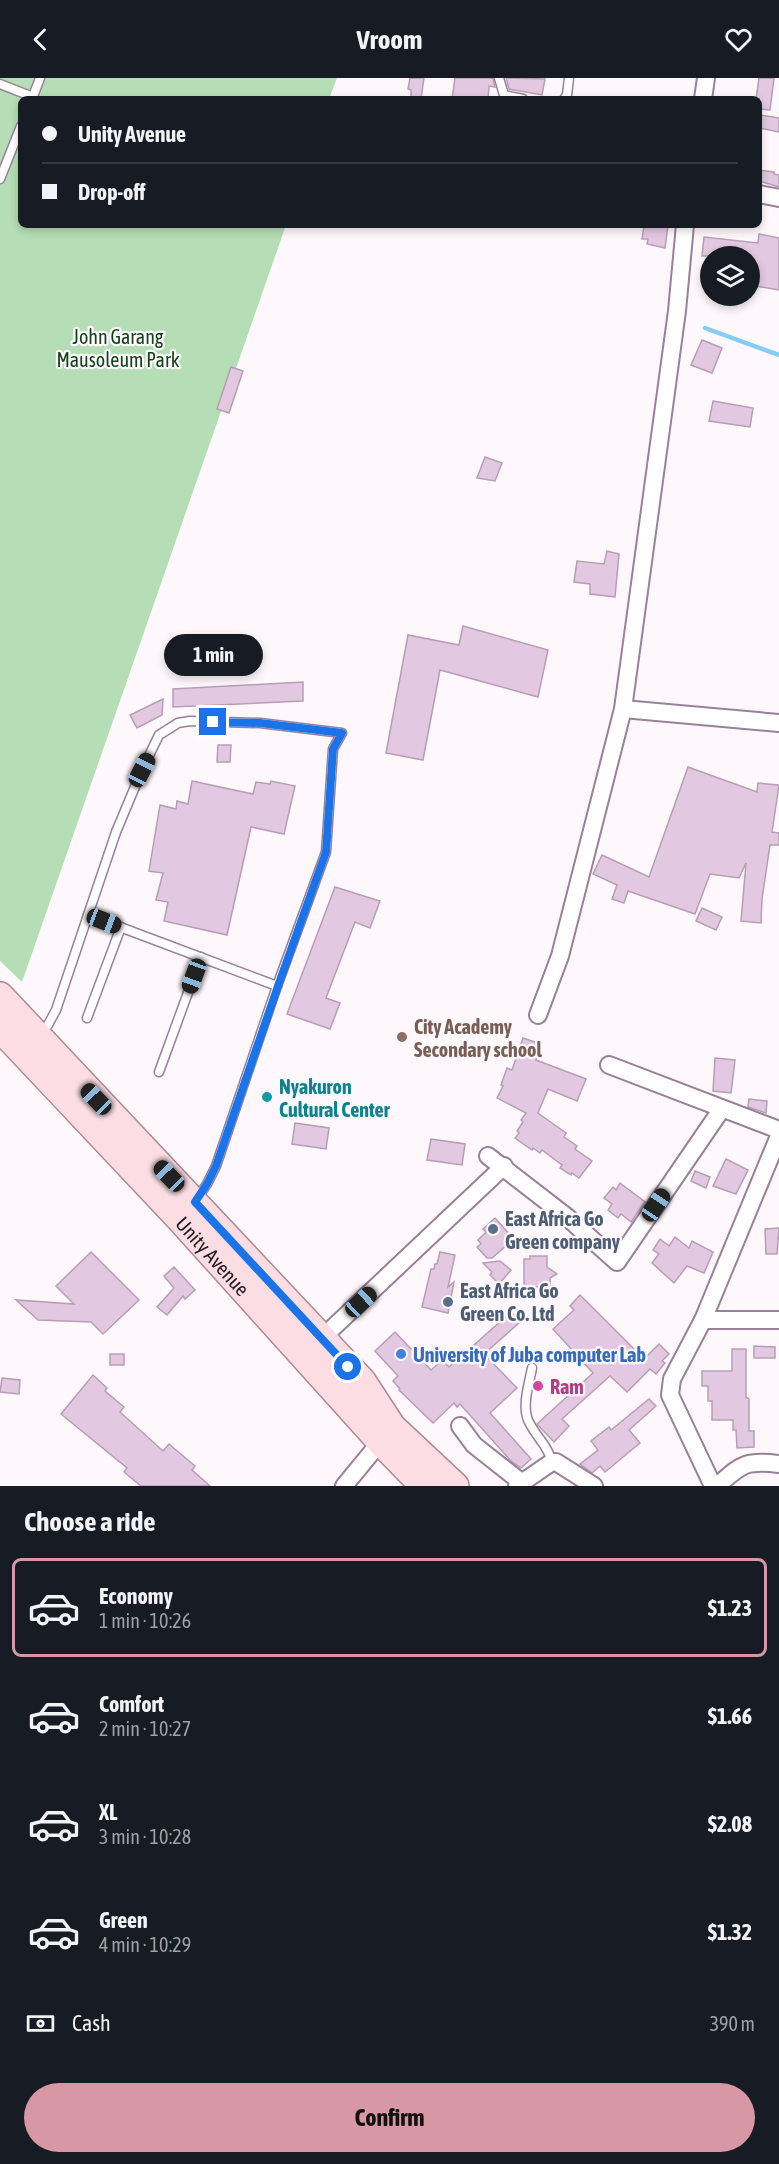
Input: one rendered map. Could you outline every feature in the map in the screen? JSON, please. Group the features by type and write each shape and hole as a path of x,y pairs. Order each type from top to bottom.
{"main road":[{"name":"Unity Avenue","path":"0,996 387,1435 424,1486"},
{"name":"Unity Avenue","path":"0,1028 362,1381 387,1435 455,1486"}],"street":[{"path":"703,96 706,78"},
{"path":"762,195 779,198"},
{"path":"538,1015 560,956 623,709 674,334 685,228"},
{"path":"623,709 779,723"},
{"path":"609,1065 721,1110 779,1130"},
{"path":"488,1156 567,1217 617,1262 721,1110"},
{"path":"779,1136 703,1320 672,1379 670,1395 716,1486 746,1463 779,1464"},
{"path":"321,1339 504,1167"},
{"path":"703,1320 779,1320"},
{"path":"460,1426 474,1445 519,1484 552,1462 560,1463 594,1486"},
{"path":"344,1486 387,1435"}],"lane":[{"path":"33,96 40,78"},
{"path":"499,78 504,95 509,96"},
{"path":"566,96 569,78"},
{"path":"0,84 27,96"},
{"path":"0,179 18,134"},
{"path":"39,1040 56,1010 116,832 159,735 178,723 189,721 260,723 342,733 333,749 326,852 216,1166 207,1184 188,1211"},
{"path":"88,915 278,986"},
{"path":"87,1018 121,927"},
{"path":"159,1072 201,957"},
{"path":"532,1368 526,1412 529,1421 549,1451 552,1462"}],"green space":[{"name":"John Garang Mausoleum Park","path":"0,78 337,78 330,96 18,96 18,228 285,228 22,982 0,961"}],"building":[{"path":"410,78 424,78 421,96 411,96 411,90 408,89"},
{"path":"455,78 493,78 495,87 489,86 488,96 452,96"},
{"path":"506,78 545,79 542,95 509,89"},
{"path":"759,78 774,78 770,110 762,109 762,96 756,96"},
{"path":"762,115 779,118 779,132 762,129"},
{"path":"762,170 779,175 779,187 762,182"},
{"path":"644,228 668,228 665,248 647,244 648,239 642,239"},
{"path":"759,234 779,238 779,290 760,287 760,246 703,246 704,237 758,243"},
{"path":"702,340 722,348 712,373 691,365"},
{"path":"231,367 243,371 229,413 217,409"},
{"path":"713,401 753,408 750,427 709,421"},
{"path":"485,457 502,463 495,481 477,478"},
{"path":"607,551 619,554 615,597 590,594 590,584 574,582 577,561 604,564"},
{"path":"463,626 548,650 538,697 440,670 423,760 386,753 408,635 459,645"},
{"path":"303,682 303,701 173,707 173,689"},
{"path":"163,699 162,715 137,728 130,715"},
{"path":"218,745 231,745 230,762 217,762"},
{"path":"688,767 757,792 758,783 779,785 772,832 779,833 779,845 770,845 761,923 741,921 746,863 739,878 710,874 695,914 628,891 624,903 612,899 617,885 593,874 602,855 649,877"},
{"path":"192,781 253,794 256,782 270,784 271,781 295,786 284,834 251,827 227,935 164,921 168,902 156,900 163,873 149,871 160,805 176,809 177,801 188,804"},
{"path":"335,887 380,901 370,928 355,922 326,998 340,1003 330,1029 287,1014"},
{"path":"702,908 722,917 716,930 696,921"},
{"path":"523,1038 541,1044 536,1060 586,1079 577,1101 548,1089 538,1113 566,1133 564,1137 577,1146 575,1149 592,1161 579,1178 560,1168 562,1165 542,1150 540,1153 533,1148 532,1150 515,1138 526,1113 497,1098 503,1086 501,1085 507,1068 512,1070"},
{"path":"715,1058 735,1060 731,1093 713,1091"},
{"path":"749,1099 767,1101 766,1113 748,1107"},
{"path":"295,1123 329,1128 326,1149 292,1144"},
{"path":"431,1139 465,1144 462,1165 427,1160"},
{"path":"726,1159 748,1170 736,1194 713,1186"},
{"path":"695,1171 710,1177 706,1188 691,1181"},
{"path":"620,1183 645,1202 631,1222 621,1214 618,1218 608,1210 612,1204 604,1198 613,1187 616,1190"},
{"path":"495,1218 514,1239 492,1258 487,1258 477,1247 481,1244 478,1240 486,1232 483,1229"},
{"path":"779,1228 777,1254 766,1254 765,1229"},
{"path":"675,1237 689,1248 692,1241 713,1252 704,1273 687,1266 674,1283 652,1263 659,1254 653,1250 660,1239 669,1246"},
{"path":"91,1252 139,1300 103,1334 91,1322 38,1320 16,1300 74,1304 56,1286"},
{"path":"440,1252 455,1255 448,1287 454,1282 448,1313 422,1307 431,1269 434,1269 437,1264"},
{"path":"530,1256 547,1256 547,1267 557,1274 550,1278 550,1287 524,1287 524,1259 530,1259"},
{"path":"500,1261 511,1270 499,1284 483,1263"},
{"path":"174,1267 195,1290 185,1299 183,1296 167,1315 157,1307 174,1288 164,1276"},
{"path":"580,1295 644,1359 659,1344 669,1354 662,1361 665,1363 656,1374 650,1369 627,1392 610,1376 562,1419 569,1426 554,1442 537,1424 593,1373 553,1329 574,1310 570,1306"},
{"path":"511,1312 520,1322 484,1354 517,1388 490,1413 531,1459 521,1468 511,1461 460,1404 457,1407 454,1403 433,1423 399,1390 393,1381 398,1376 375,1351 395,1332 431,1370 442,1360 449,1367"},
{"path":"754,1346 775,1347 775,1358 754,1358"},
{"path":"732,1349 746,1349 746,1397 749,1399 749,1431 754,1431 754,1447 737,1448 733,1420 712,1420 712,1401 708,1401 708,1386 702,1386 702,1371 732,1371"},
{"path":"110,1354 124,1354 124,1365 110,1365"},
{"path":"93,1375 107,1388 105,1391 124,1407 120,1412 163,1451 169,1444 195,1466 192,1470 210,1486 141,1486 124,1472 127,1468 61,1414"},
{"path":"2,1378 20,1380 19,1394 0,1392"},
{"path":"649,1399 656,1406 629,1430 640,1443 605,1472 600,1466 592,1473 580,1464 598,1450 591,1441 609,1427 611,1430"}],"waterway":[{"path":"705,328 779,355"}],"place":[{"name":"City Academy Secondary school","path":"402,1037"},
{"name":"Nyakuron Cultural Center","path":"267,1097"},
{"name":"East Africa Go Green company","path":"493,1229"},
{"name":"East Africa Go Green Co. Ltd","path":"448,1302"},
{"name":"University of Juba computer Lab","path":"401,1354"},
{"name":"Ram","path":"538,1386"}],"route":[{"path":"213,722 260,723 342,733 333,749 326,852 216,1166 195,1202 348,1367"}]}
